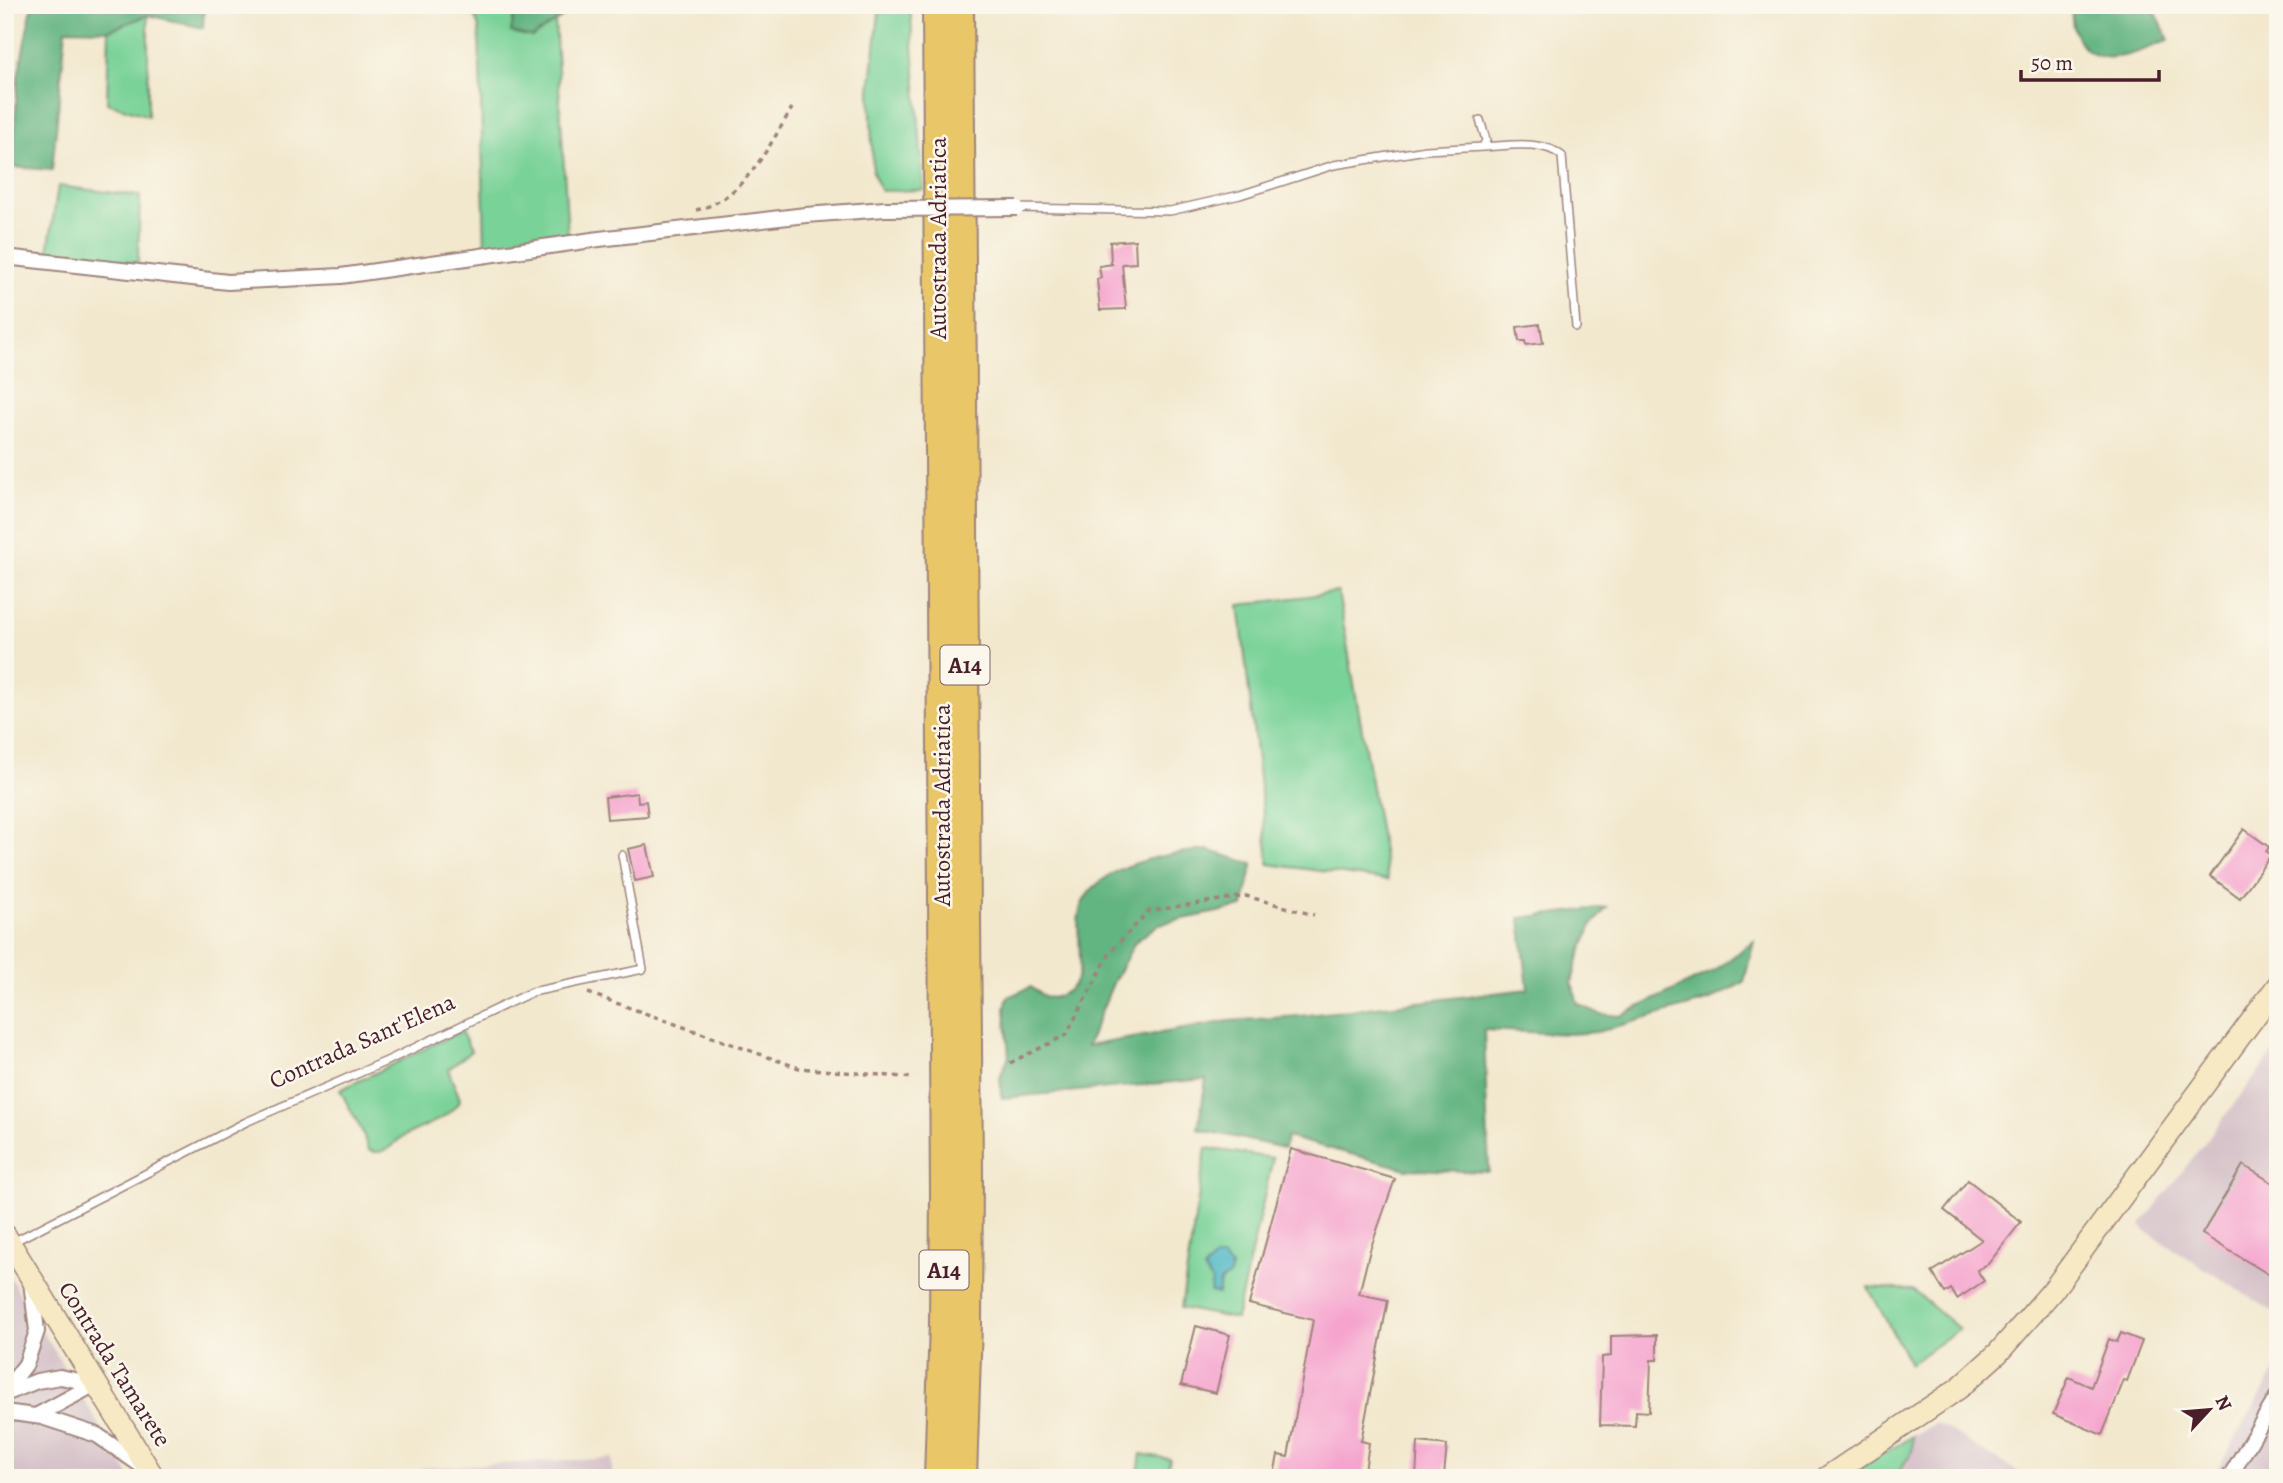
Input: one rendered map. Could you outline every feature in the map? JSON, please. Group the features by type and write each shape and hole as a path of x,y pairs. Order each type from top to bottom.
{"highway":[{"name":"Autostrada Adriatica","path":"936,5 949,69 969,1175 963,1478"},
{"name":"Autostrada Adriatica","path":"938,1478 943,1323 949,69 960,5"}],"main road":[{"path":"1826,1478 1959,1388 1998,1353 2053,1290 2278,985"},
{"name":"Contrada Sant'Elena","path":"8,1239 30,1277"},
{"name":"Contrada Tamarete","path":"30,1277 153,1475"}],"street":[{"path":"5,257 228,282 341,276 599,239 806,215 884,209 1017,208"},
{"path":"5,1393 26,1364 37,1331 30,1277"},
{"path":"5,1393 37,1381 60,1377 95,1384"},
{"path":"37,1416 95,1384"},
{"path":"2229,1478 2278,1395"},
{"path":"5,1412 37,1416 97,1435 153,1475"}],"lane":[{"path":"1480,120 1486,140 1482,147"},
{"path":"1017,208 1170,211 1217,201 1334,164 1426,150 1516,145 1544,147 1555,150 1562,156 1576,327"},
{"name":"Contrada Sant'Elena","path":"8,1239 246,1122 389,1060 532,992 643,969 622,855"}],"path":[{"path":"691,211 701,209 735,190 792,108"},
{"path":"1010,1063 1066,1035 1111,951 1149,911 1246,896 1314,915"},
{"path":"567,985 799,1068 914,1077"}],"shaded area":[{"path":"2278,1047 2278,1315 2145,1231 2141,1225"},
{"path":"5,1269 131,1478 5,1478"},
{"path":"2278,1366 2278,1478 2212,1478"},
{"path":"1936,1423 2028,1478 1842,1478"},
{"path":"612,1458 612,1478 421,1478 421,1468"}],"green space":[{"path":"32,5 204,5 203,28 148,15 109,30 66,29 52,170 12,167 18,77"},
{"path":"470,5 516,5 511,32 532,37 555,20 568,236 485,250 479,27"},
{"path":"516,5 581,5 532,37 511,32"},
{"path":"880,5 910,5 924,190 881,191 873,173 870,91"},
{"path":"2071,5 2152,5 2169,40 2117,57 2092,54 2074,29"},
{"path":"148,15 148,116 107,103 109,30"},
{"path":"58,186 140,196 138,263 48,252"},
{"path":"1338,592 1388,880 1269,864 1239,605"},
{"path":"1207,850 1253,864 1243,907 1159,924 1135,942 1113,983 1087,1046 1229,1021 1300,1016 1528,989 1520,918 1607,907 1592,925 1572,983 1578,1004 1600,1014 1620,1016 1714,971 1754,941 1744,982 1710,1000 1597,1032 1570,1034 1484,1030 1489,1172 1406,1169 1287,1137 1284,1148 1198,1129 1206,1079 1002,1098 1000,1077 1009,1056 1005,1008 1008,997 1031,987 1051,998 1071,988 1078,978 1078,924 1085,898 1095,886 1124,868 1157,857"},
{"path":"461,1031 471,1051 449,1069 460,1100 441,1118 401,1138 386,1150 368,1150 363,1133 340,1090"},
{"path":"1206,1148 1273,1158 1236,1319 1181,1308","holes":["1207,1265 1231,1267 1230,1275 1220,1282 1212,1281 1204,1269"]},
{"path":"1868,1287 1913,1290 1959,1329 1910,1364"},
{"path":"1913,1436 1912,1451 1895,1478 1878,1478 1874,1475 1870,1478 1842,1478"},
{"path":"1141,1454 1170,1459 1166,1478 1137,1478"}],"water":[{"path":"1215,1258 1223,1258 1231,1267 1230,1275 1220,1282 1218,1294 1210,1292 1212,1281 1204,1269"}],"building":[{"path":"1135,240 1136,263 1122,264 1126,309 1100,310 1097,279 1101,278 1099,266 1113,264 1110,242"},
{"path":"1540,324 1543,343 1526,345 1525,341 1519,341 1517,327"},
{"path":"637,793 638,802 646,801 648,816 607,819 605,797"},
{"path":"2244,829 2269,847 2266,852 2271,855 2240,898 2210,876"},
{"path":"647,845 654,877 635,881 628,849"},
{"path":"1291,1149 1395,1179 1370,1250 1359,1294 1388,1300 1361,1441 1369,1443 1364,1478 1290,1478 1274,1475 1278,1455 1288,1457 1313,1320 1249,1304"},
{"path":"2243,1165 2278,1186 2278,1280 2202,1234"},
{"path":"1968,1180 2021,1222 1988,1264 1977,1270 1984,1281 1957,1299 1951,1289 1945,1293 1932,1272 1982,1240 1944,1210"},
{"path":"1196,1326 1230,1335 1216,1393 1181,1385"},
{"path":"2121,1333 2142,1341 2102,1435 2053,1414 2069,1377 2091,1387 2109,1339 2117,1342"},
{"path":"1657,1335 1657,1360 1651,1360 1649,1412 1636,1411 1635,1426 1600,1425 1602,1357 1611,1356 1611,1336"},
{"path":"1418,1442 1447,1445 1444,1475 1441,1474 1440,1478 1416,1478"}]}
